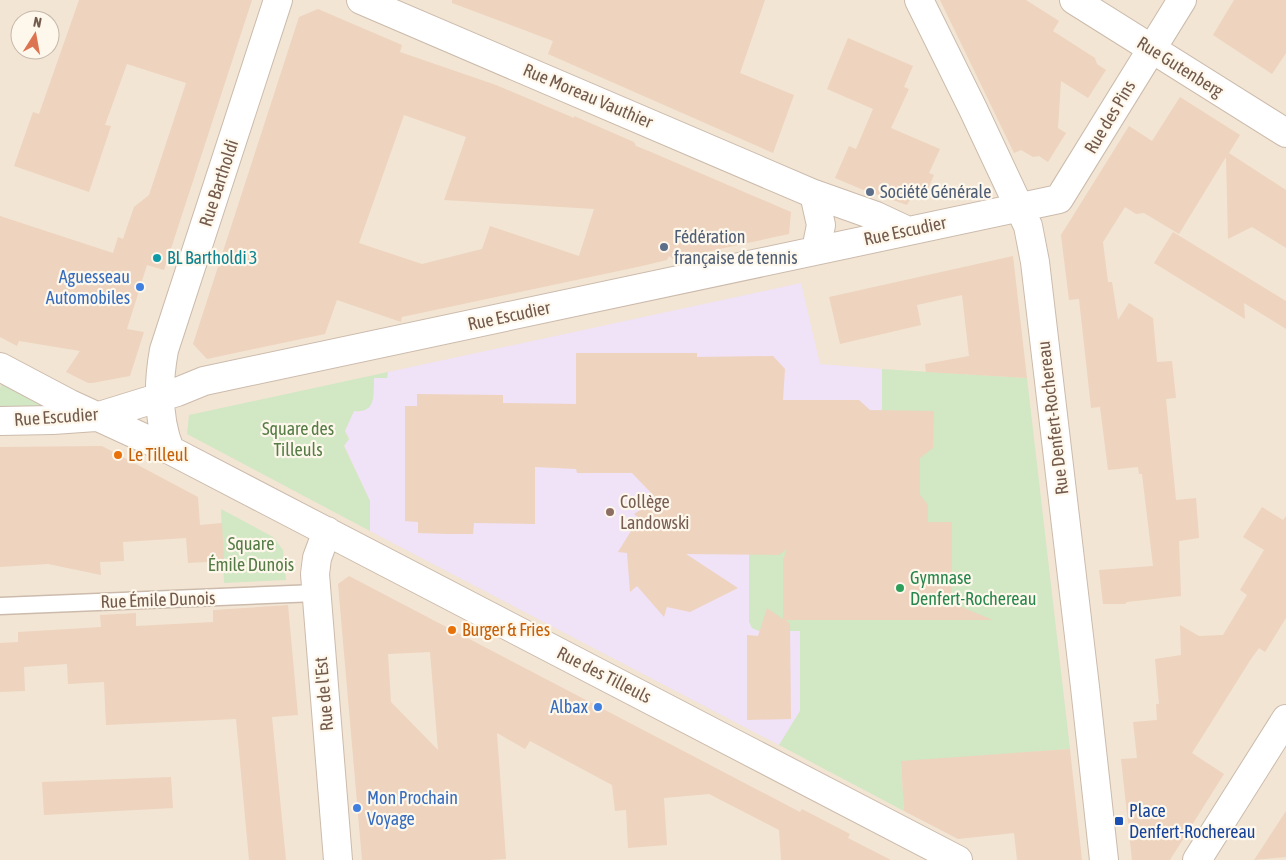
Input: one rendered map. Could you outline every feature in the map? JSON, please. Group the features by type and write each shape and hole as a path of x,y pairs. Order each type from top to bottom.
{"street":[{"name":"Rue Bartholdi","path":"160,397 161,367 164,350 278,0"},
{"name":"Rue Moreau Vauthier","path":"361,0 814,194 876,216 906,230"},
{"name":"Rue Denfert-Rochereau","path":"919,0 1028,226 1036,262 1104,860"},
{"name":"Rue Gutenberg","path":"1074,0 1286,134"},
{"name":"Rue des Pins","path":"1019,207 1059,199 1182,0"},
{"path":"814,194 821,225 816,250"},
{"name":"Rue Escudier","path":"0,421 96,417 204,381 1019,207"},
{"name":"Rue des Tilleuls","path":"0,367 96,417 170,450 958,860"},
{"path":"160,397 163,433 170,450"},
{"name":"Rue de l'Est","path":"327,531 317,558 314,574 338,860"},
{"path":"1197,860 1286,719"}],"lane":[{"name":"Rue Émile Dunois","path":"0,606 316,593"}],"shaded area":[{"path":"0,0 1286,0 1286,860 0,860"},
{"name":"Collège Landowski","path":"801,283 820,364 882,369 882,410 759,631 800,631 800,711 779,745 370,531 370,501 344,445 349,439 344,431 354,411 359,412 373,399 374,378 387,378 388,372"}],"green space":[{"name":"Gymnase Denfert-Rochereau","path":"882,369 1027,378 1070,749 901,762 904,811 779,745 800,711 800,631 759,631 752,628 749,622 749,555 882,410"},
{"name":"Square des Tilleuls","path":"388,372 387,378 374,378 373,396 370,406 361,411 354,411 345,431 349,439 344,446 370,501 370,531 187,434 189,415"},
{"path":"2,380 52,407 0,406"},
{"name":"Square Émile Dunois","path":"221,509 273,537 283,550 286,580 224,583"}],"building":[{"path":"79,0 252,0 164,270 147,265 127,329 144,332 130,376 92,383 88,383 66,372 80,351 19,341 17,346 0,337 0,216 113,253 118,237 123,239 134,207 149,195 186,83 127,64 105,125 111,126 89,192 14,166 33,112 39,114 58,60 60,60 60,54"},
{"path":"452,0 765,0 740,73 794,95 773,153 548,54 553,41 452,3"},
{"path":"940,0 1026,0 1059,21 1053,31 1095,58 1097,64 1106,70 1088,98 1061,81 1058,128 1066,133 1048,162 1039,156 1033,157 1021,150 1014,153"},
{"path":"1234,0 1286,0 1286,53 1272,74 1213,35"},
{"path":"318,9 402,45 400,52 496,85 634,142 636,146 791,212 789,234 673,259 669,256 667,260 642,266 402,317 401,322 337,300 325,334 207,359 193,344 299,17","holes":["404,115 466,137 444,200 594,209 579,256 490,226 482,249 422,264 359,243"]},
{"path":"848,38 913,66 904,87 909,89 891,128 940,149 929,173 934,175 923,200 912,196 907,205 835,178 849,146 856,149 873,109 827,89"},
{"path":"1180,97 1240,135 1229,153 1286,190 1286,248 1252,227 1228,239 1226,157 1179,234 1144,213 1136,214 1125,207 1103,242 1108,282 1112,282 1118,320 1129,303 1153,318 1157,362 1172,361 1176,398 1166,399 1176,500 1196,498 1199,538 1179,541 1181,596 1127,602 1125,604 1103,604 1099,570 1153,566 1142,474 1139,474 1138,467 1108,470 1100,407 1091,408 1079,299 1069,300 1061,235 1129,126 1152,141"},
{"path":"1173,232 1286,301 1286,329 1244,303 1245,319 1154,263"},
{"path":"1013,256 1027,378 926,372 925,364 969,356 962,295 917,305 921,325 840,344 829,297"},
{"path":"576,353 697,353 697,357 773,356 785,369 783,400 859,400 870,410 934,411 933,448 920,458 920,495 928,505 928,522 952,522 952,603 993,620 786,620 790,624 791,719 747,720 747,635 758,636 767,608 783,619 783,560 787,549 779,555 686,554 738,588 690,612 667,607 664,617 637,586 630,592 627,553 618,552 639,518 634,514 657,499 632,473 577,473 576,469 535,467 535,524 474,523 473,534 448,534 418,533 418,522 405,521 405,406 417,406 417,394 503,395 503,403 576,404"},
{"path":"102,446 198,497 200,525 222,523 224,561 188,563 186,538 123,542 124,561 100,562 101,575 48,564 0,567 0,447"},
{"path":"1262,507 1283,520 1286,516 1286,618 1265,652 1259,648 1251,659 1192,753 1224,774 1170,860 1132,860 1121,759 1137,758 1133,722 1157,720 1156,704 1159,704 1155,659 1181,655 1180,625 1199,636 1223,635 1247,595 1240,590 1264,550 1243,537"},
{"path":"349,576 800,812 802,809 850,834 848,838 891,860 781,860 779,830 709,794 664,798 667,845 628,848 626,810 615,811 612,785 530,741 525,749 497,733 506,859 362,860 338,584","holes":["430,652 438,750 391,702 388,654"]},
{"path":"288,605 298,715 272,717 286,860 249,860 236,719 106,725 104,682 68,684 67,664 24,667 25,691 0,692 0,643 18,642 18,632 101,627 100,615 136,613 136,626 213,622 213,610"},
{"path":"1070,749 1082,860 1017,860 1014,833 958,839 904,811 901,761"},
{"path":"171,777 173,808 44,815 42,782"},
{"path":"1286,811 1286,857 1254,860"}],"place":[{"name":"Société Générale","path":"870,192"},
{"name":"Fédération française de tennis","path":"664,247"},
{"name":"BL Bartholdi 3","path":"157,258"},
{"name":"Aguesseau Automobiles","path":"140,287"},
{"name":"Le Tilleul","path":"118,455"},
{"name":"Collège Landowski","path":"610,512"},
{"name":"Gymnase Denfert-Rochereau","path":"900,588"},
{"name":"Burger & Fries","path":"452,630"},
{"name":"Albax","path":"598,707"},
{"name":"Mon Prochain Voyage","path":"357,808"},
{"name":"Place Denfert-Rochereau","path":"1119,821"}]}
